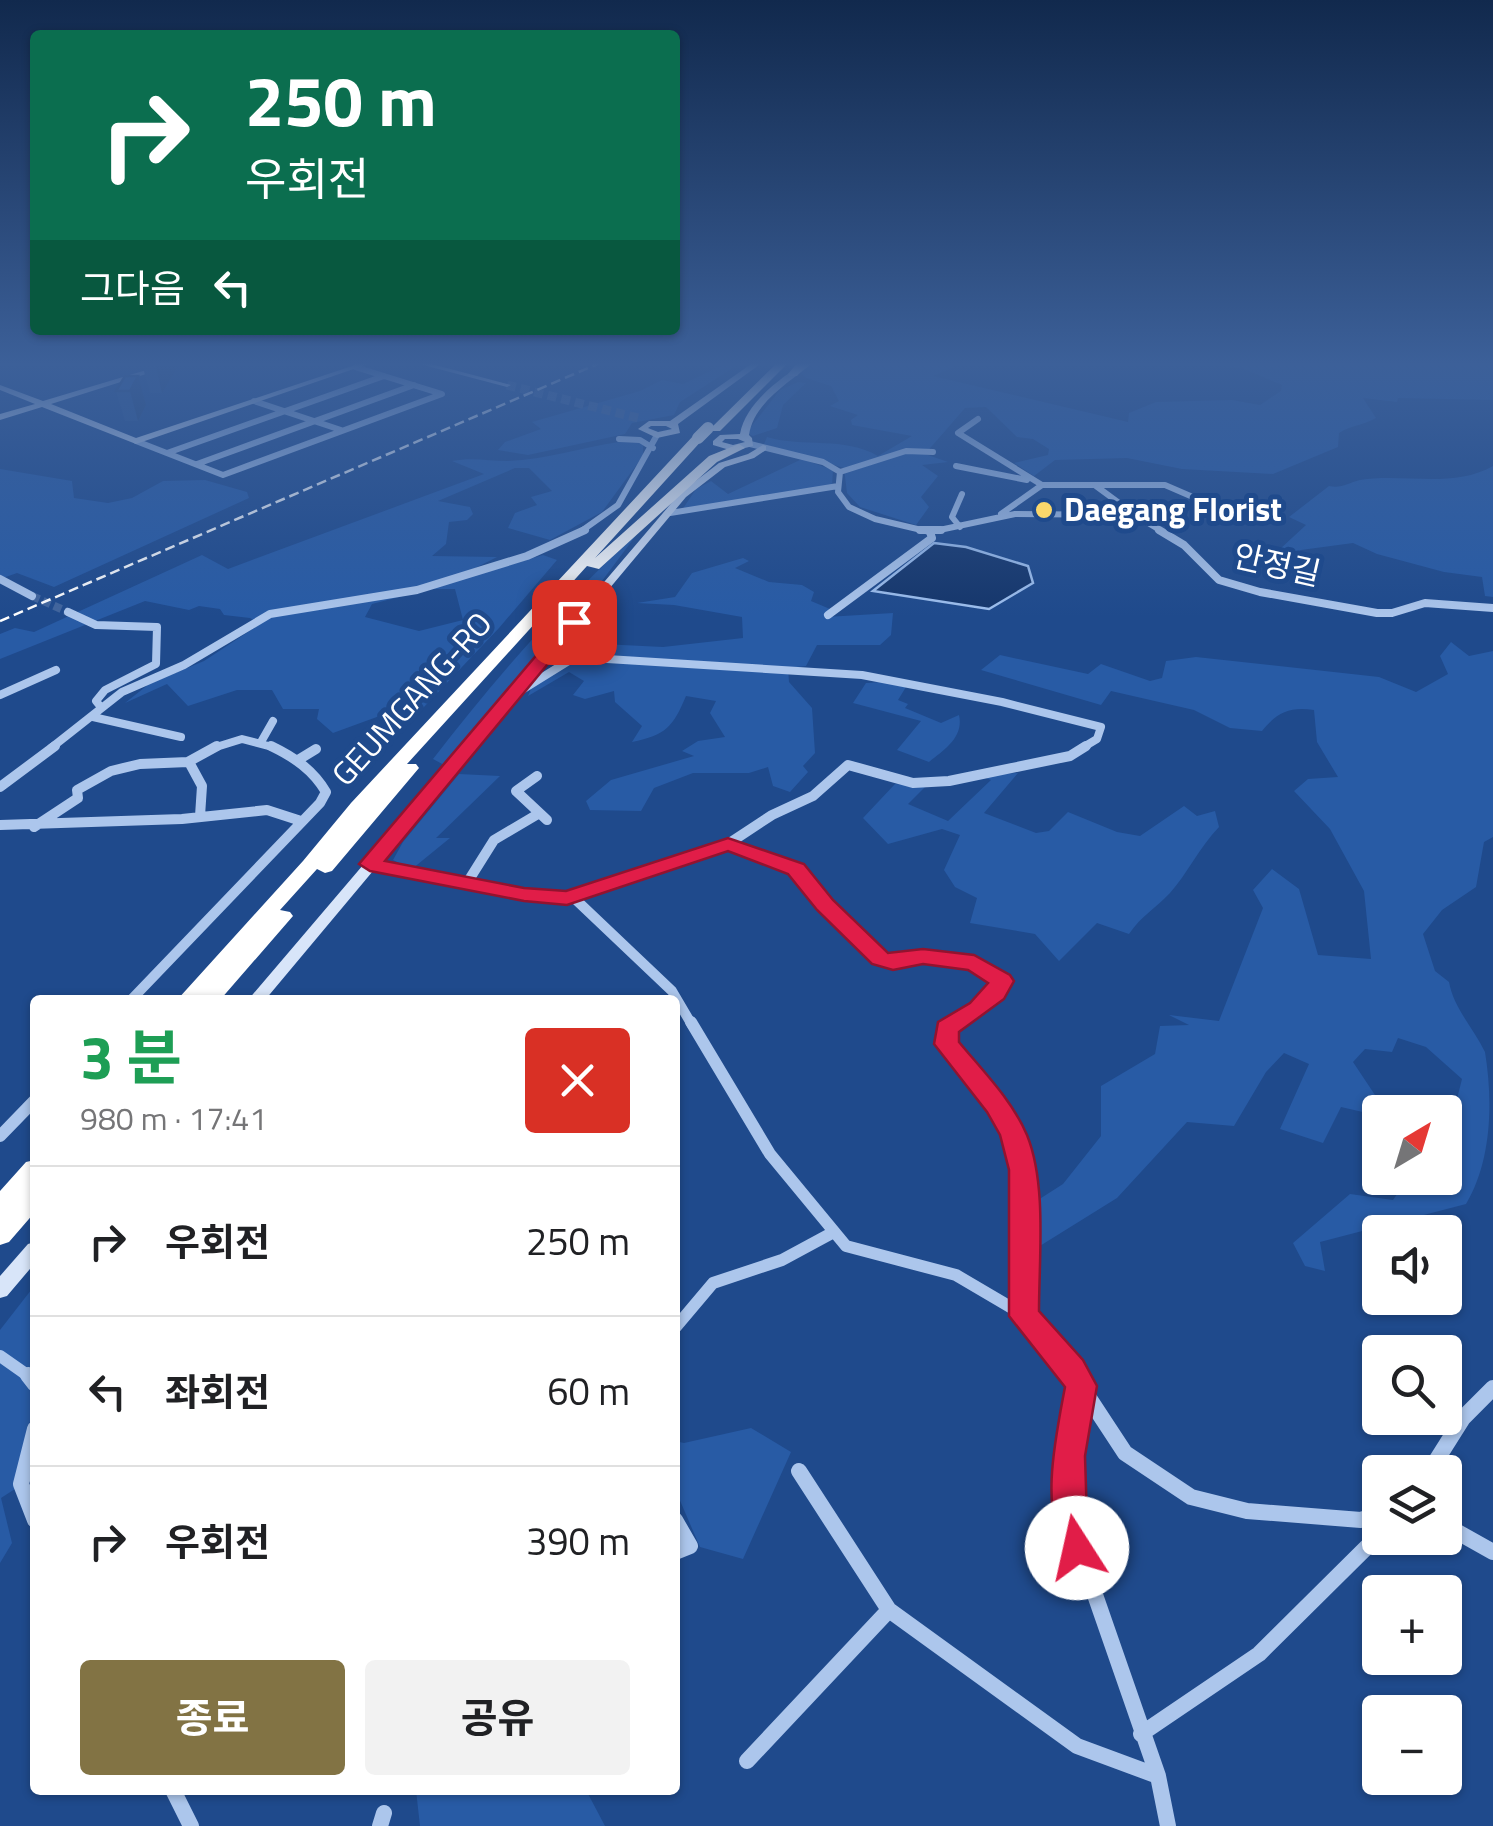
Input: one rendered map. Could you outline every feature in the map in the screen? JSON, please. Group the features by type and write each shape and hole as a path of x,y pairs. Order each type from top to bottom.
{"highway":[{"name":"GEUMGANG-RO","path":"193,995 357,807 699,447"},
{"name":"GEUMGANG-RO","path":"212,995 574,584 700,447"},
{"path":"574,584 713,459 736,447"},
{"path":"357,807 377,774 610,512"},
{"path":"0,1208 30,1175"},
{"path":"0,1235 30,1201"}],"street":[{"path":"152,447 223,474 297,447"},
{"path":"166,453 182,447"},
{"path":"196,464 242,447"},
{"path":"980,447 1042,484 1165,485 1202,501"},
{"path":"0,787 93,717 100,706 196,659 263,617 395,595 539,550 610,512 653,448"},
{"path":"260,995 508,699 702,478 762,448 823,462 840,472 906,451 933,452"},
{"path":"956,466 1032,480"},
{"path":"670,512 838,486 840,472"},
{"path":"996,517 1042,484"},
{"path":"1095,485 1135,515"},
{"name":"안정길","path":"838,486 849,507 898,527 930,532 996,517 1094,512 1135,515 1184,545 1210,575 1237,587 1392,614 1425,603 1493,608"},
{"path":"960,528 952,516 962,494"},
{"path":"828,615 932,538 930,532"},
{"path":"0,580 32,596"},
{"path":"68,612 96,625 158,627 156,664 106,690 96,701 100,706"},
{"path":"574,622 574,657"},
{"path":"370,864 544,898 573,896 728,844 813,796 848,765 913,783 949,781 1070,756 1097,738 1101,727 1002,702 862,675 574,657 508,699"},
{"path":"0,695 56,670"},
{"path":"93,717 136,726 150,734 180,736"},
{"path":"261,742 273,721"},
{"path":"34,827 72,804 78,798 77,790 98,776 145,763 189,762 230,740 261,742 298,760 316,776 326,792 137,995"},
{"path":"298,760 316,749"},
{"path":"189,762 202,786 200,816"},
{"path":"467,883 494,840 542,817 516,792 537,776"},
{"path":"0,826 34,827 267,810 301,821"},
{"path":"728,844 796,869 825,905 880,959 893,962 923,956 974,963 1002,981 978,1009 946,1028 946,1044 996,1106 1018,1152 1023,1170 1024,1316"},
{"path":"573,896 674,995"},
{"path":"680,1004 770,1154 846,1246 956,1276 989,1291 1024,1316 1072,1370 1125,1453 1191,1497 1247,1511 1362,1520"},
{"path":"0,1136 30,1105"},
{"path":"680,1322 713,1282 782,1260 832,1233"},
{"path":"0,1290 30,1256"},
{"path":"0,1356 30,1377"},
{"path":"1081,1386 1068,1456 1069,1520 1158,1776 1168,1826"},
{"path":"1440,1455 1463,1418 1493,1388"},
{"path":"30,1449 21,1484 30,1507"},
{"path":"800,1471 888,1610 1077,1746 1158,1776"},
{"path":"680,1529 690,1546 680,1550"},
{"path":"1462,1534 1493,1552"},
{"path":"1142,1734 1259,1654 1362,1552"},
{"path":"747,1761 888,1610"},
{"path":"176,1795 191,1826"}],"shaded area":[{"path":"500,447 564,447 528,455 498,450"},
{"path":"593,447 643,447 643,456 602,512 550,540 508,528 515,513 537,505 531,497 552,491 529,468 515,468 438,501 470,507 473,514 467,520 449,522 446,544 432,556 497,557 440,586 543,555 557,560 405,727 385,714 333,733 317,719 319,709 283,709 272,690 237,690 188,706 167,684 125,703 149,684 204,661 260,624 250,618 224,615 220,609 199,606 189,610 145,601 0,659 0,634 15,628 34,632 202,555 228,569 484,474 452,461 550,456","holes":["430,589 455,589 463,620 419,631 365,617 372,604"]},
{"path":"775,447 855,447 878,456 893,447 931,447 925,454 948,462 922,465 938,476 921,497 929,507 916,525 860,507 847,493 844,468"},
{"path":"1046,447 1337,447 1273,474 1182,469 1127,458 1055,460 1034,476 1014,463 1048,455"},
{"path":"802,459 833,470 832,486 682,510 696,489 711,481 728,494"},
{"path":"1493,466 1493,597 1485,596 1482,577 1444,572 1377,554 1353,543 1301,550 1278,566 1265,563 1306,525 1289,517 1329,486 1376,478 1461,477"},
{"path":"0,469 72,481 74,498 108,503 132,498 163,481 205,480 247,492 249,498 54,587 17,573 0,579"},
{"path":"637,534 446,766 433,759 530,642"},
{"path":"934,543 966,547 1028,566 1033,583 989,609 873,591"},
{"path":"743,558 749,561 735,568 769,582 802,585 814,592 811,601 830,609 826,617 893,613 891,635 880,645 817,645 806,666 788,668 789,682 812,708 815,753 803,766 808,772 790,792 773,786 768,767 749,773 693,773 654,788 641,811 590,810 586,801 611,780 694,756 682,751 698,741 725,737 710,713 716,701 686,696 667,728 632,742 642,726 615,702 614,691 585,699 573,695 584,681 569,672 528,696 535,683 549,668 597,654 602,644 663,647 743,638 742,617 637,603 675,597 692,573"},
{"path":"1451,642 1469,656 1493,651 1493,837 1484,842 1476,887 1442,910 1423,934 1435,971 1449,982 1459,1009 1485,1052 1489,1090 1486,1149 1466,1204 1424,1215 1362,1215 1362,1231 1320,1242 1325,1271 1305,1266 1293,1243 1350,1194 1393,1200 1396,1195 1462,1195 1462,1095 1458,1095 1462,1079 1426,1047 1398,1038 1392,1052 1365,1049 1353,1062 1375,1095 1362,1095 1362,1112 1341,1107 1323,1143 1280,1129 1309,1064 1284,1053 1266,1072 1234,1126 1187,1122 1117,1198 1035,1249 1038,1200 1063,1184 1101,1136 1101,1086 1155,1054 1160,1026 1189,1025 1169,1015 1219,1021 1263,908 1253,890 1272,869 1299,889 1318,955 1371,959 1364,891 1330,829 1294,791 1308,779 1338,777 1317,742 1314,710 1284,712 1262,731 1230,728 1194,710 1111,691 1101,705 981,670 1000,655 1088,674 1101,664 1150,681 1162,678 1166,661 1196,657 1379,677 1416,692 1448,674 1440,656"},
{"path":"866,683 906,687 898,700 908,704 905,708 941,723 959,715 956,736 929,762 897,750 921,721 853,703"},
{"path":"1018,773 984,813 1036,833 1049,831 1068,812 1117,832 1140,836 1184,806 1197,816 1215,811 1219,827 1170,893 1129,934 1097,923 1059,961 1035,934 970,923 977,898 955,887 944,870 960,835 942,829 888,844 863,818 895,784 926,786 908,804 948,821 991,780 979,775"},
{"path":"459,774 500,776 436,838 450,838 412,869 393,860 403,842"},
{"path":"30,1291 30,1479 1,1498 12,1543 0,1563 0,1330"},
{"path":"751,1428 791,1452 743,1559 700,1547 680,1501 680,1442"},
{"path":"417,1795 589,1795 605,1826 420,1826"}],"tunnel":[{"path":"32,596 68,612"}],"railway":[{"path":"0,621 404,447"}],"place":[{"name":"Daegang Florist","path":"1044,510"}],"route":[{"path":"574,622 370,864 544,898 567,898 728,844 796,869 825,905 880,959 893,962 923,956 974,963 1002,981 978,1009 946,1028 946,1044 1014,1135 1023,1170 1024,1316 1072,1370 1081,1386 1068,1456 1069,1520 1077,1548"}]}
